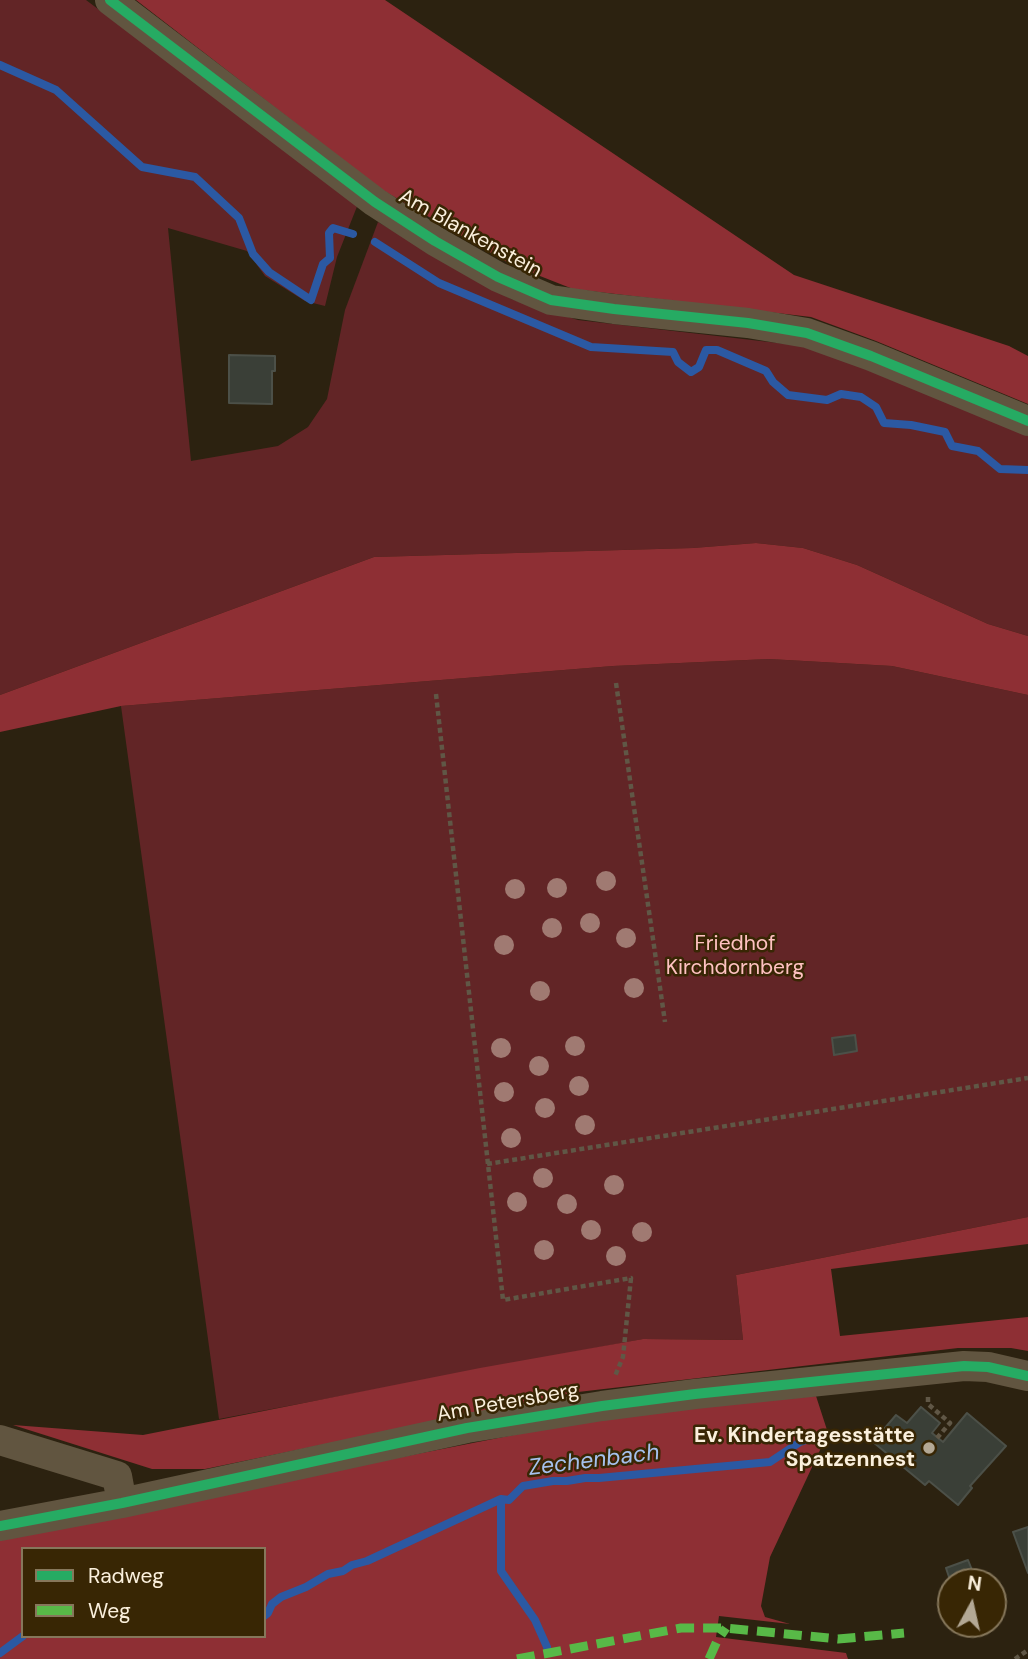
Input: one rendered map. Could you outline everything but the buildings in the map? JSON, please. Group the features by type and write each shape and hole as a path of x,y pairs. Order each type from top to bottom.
{"street":[{"name":"Am Blankenstein","path":"110,0 375,202 498,277 551,300 748,323 807,333 871,356 1028,421"},
{"name":"Am Petersberg","path":"0,1526 122,1503 467,1428 601,1406 964,1366 988,1367 1028,1376"},
{"path":"0,1440 117,1476 122,1503"}],"path":[{"path":"616,684 665,1021"},
{"path":"436,694 503,1300 631,1278 623,1357 601,1406"},
{"path":"487,1164 1028,1077"},
{"path":"926,1370 928,1404 950,1423 937,1438"},
{"path":"1015,1659 1028,1650"}],"green space":[{"path":"0,0 86,0 358,204 337,257 325,306 305,301 265,276 247,251 168,228 191,461 278,446 308,427 327,399 345,310 378,222 511,299 578,320 804,346 867,368 1028,436 1028,636 988,624 857,565 803,548 756,543 693,548 374,557 0,695"},
{"name":"Friedhof Kirchdornberg","path":"769,659 892,666 1028,695 1028,1217 736,1275 743,1340 643,1339 219,1419 121,706 613,666"}],"shaded area":[{"path":"136,0 385,0 794,275 1009,346 1028,356 1028,404 811,317 573,289 512,265 379,188"},
{"path":"756,543 803,548 857,565 988,624 1028,636 1028,695 892,666 769,659 613,666 121,706 0,732 0,695 374,557 693,548"},
{"path":"1028,1217 1028,1244 831,1269 840,1336 1028,1317 1028,1351 1011,1348 958,1348 578,1392 205,1469 152,1469 13,1425 143,1435 480,1368 643,1339 743,1340 736,1275"},
{"path":"816,1396 828,1433 770,1557 761,1606 765,1617 790,1624 719,1616 716,1637 846,1653 848,1659 0,1659 0,1536 615,1415"}],"waterway":[{"path":"0,65 56,90 142,167 195,177 239,218 253,254 269,272 311,300 323,264 330,258 329,233 333,228 353,234"},
{"path":"375,242 439,283 591,347 673,352 678,362 691,372 699,367 706,350 717,350 766,371 773,382 788,395 827,400 841,394 861,397 876,407 884,423 945,432 952,446 978,451 1000,469 1028,470"},
{"name":"Zechenbach","path":"266,1614 272,1604 281,1597 328,1574 367,1561 501,1499 509,1500 523,1486 770,1462 800,1442 815,1437"},
{"name":"Zechenbach","path":"501,1499 501,1571 535,1620 547,1647"},
{"name":"Zechenbach","path":"0,1653 21,1637"}],"marked path":[{"path":"517,1659 681,1628 726,1628 838,1639 904,1633"},
{"path":"709,1659 726,1628"}],"cycle path":[{"path":"110,0 375,202 498,277 551,300 748,323 807,333 871,356 1028,421"},
{"path":"0,1526 122,1503 467,1428 602,1406 964,1366 988,1367 1028,1376"}],"place":[{"name":"Ev. Kindertagesstätte Spatzennest","path":"929,1448"}]}
